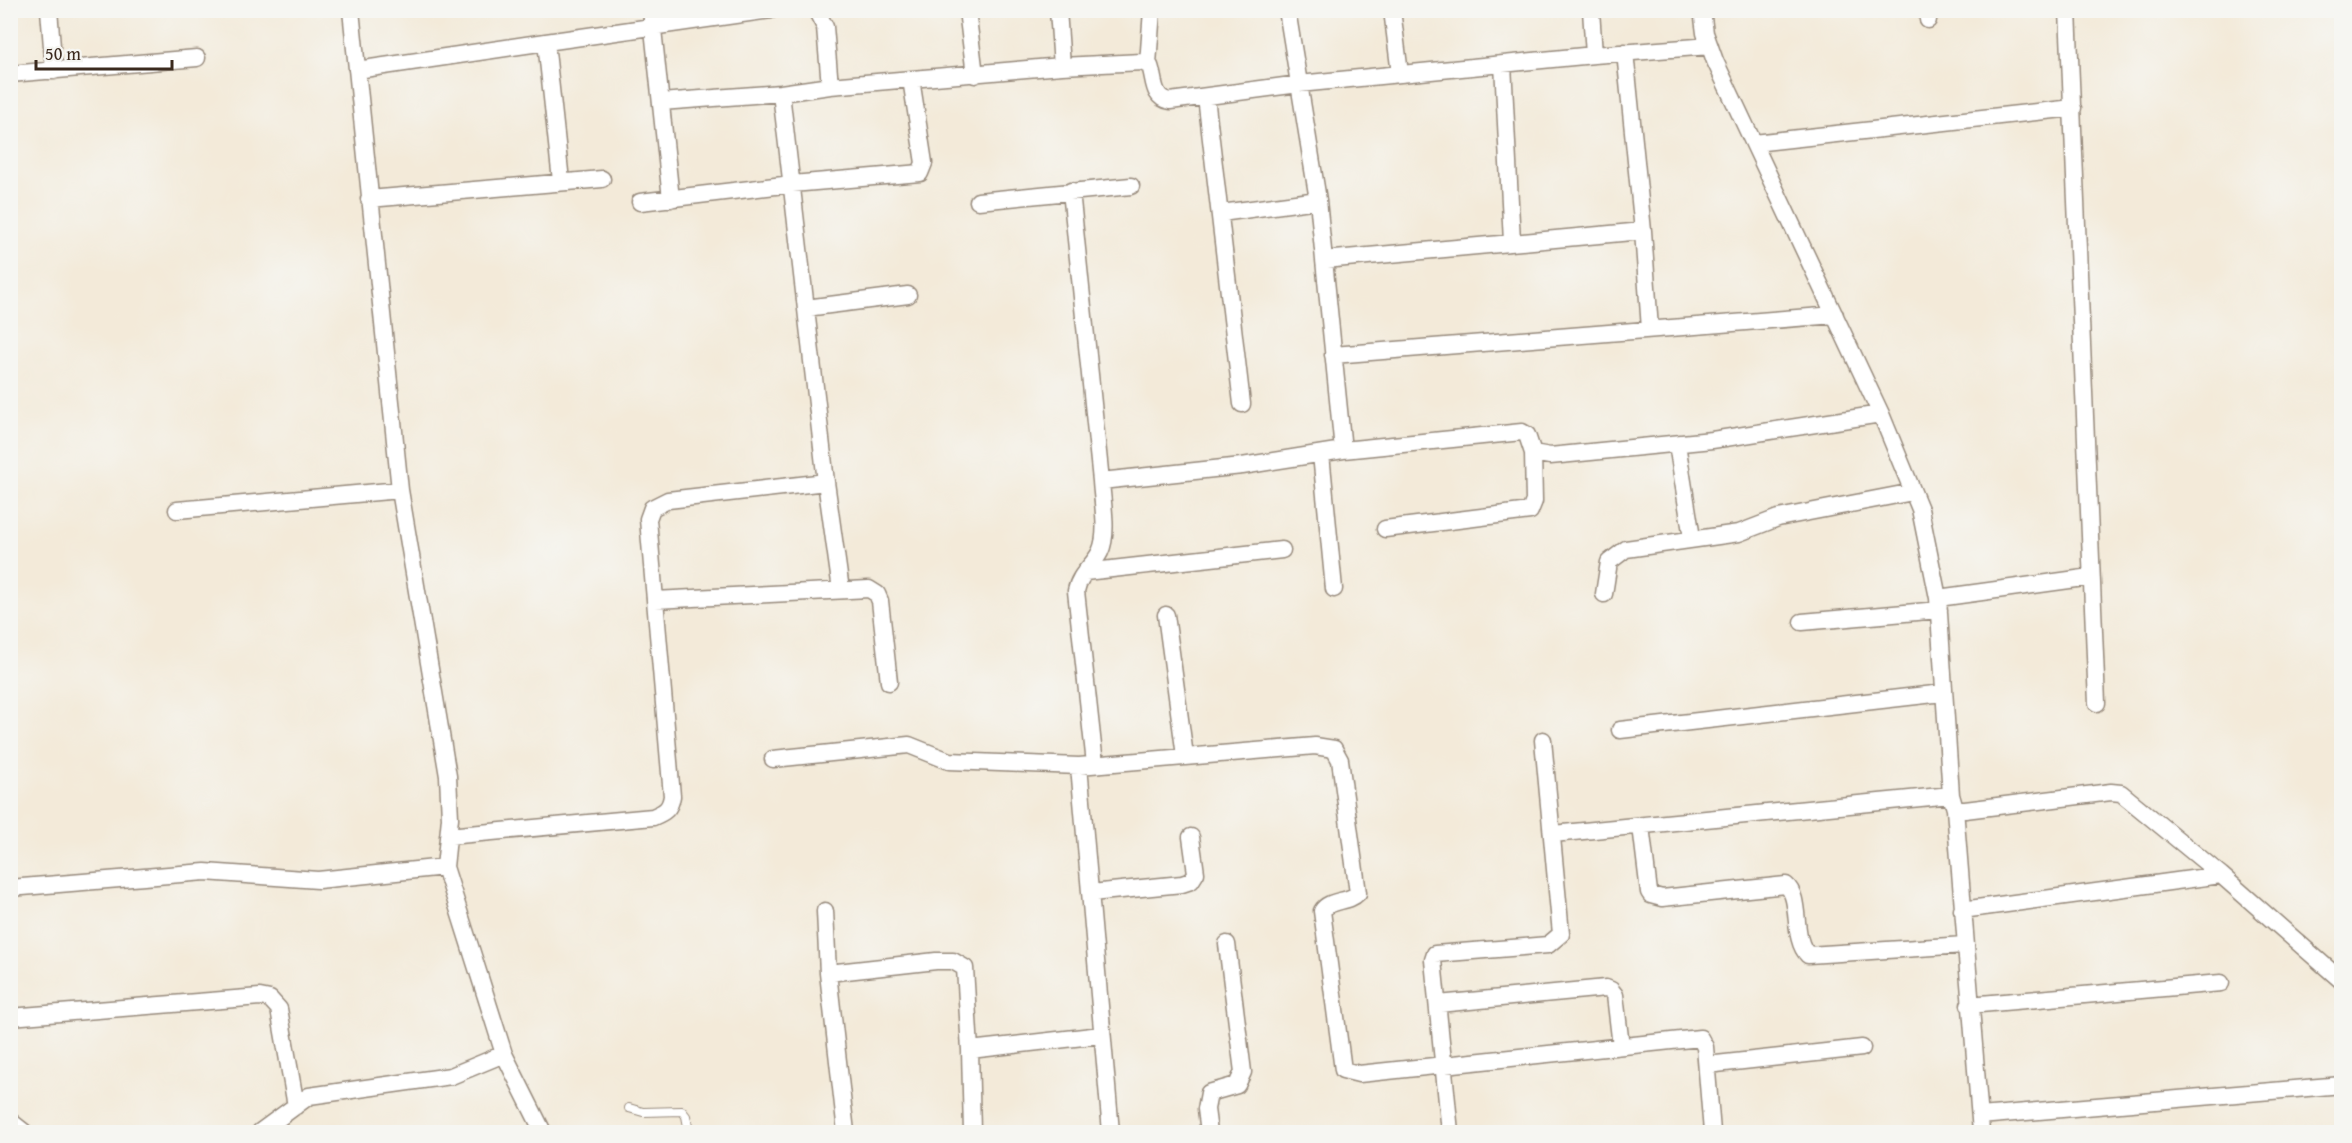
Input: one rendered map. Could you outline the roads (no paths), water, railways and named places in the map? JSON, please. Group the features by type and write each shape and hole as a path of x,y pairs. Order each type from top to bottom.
{"street":[{"path":"49,10 54,71"},
{"path":"351,10 400,490 451,803 445,867 504,1054 543,1132"},
{"path":"357,70 546,42 652,18 771,10"},
{"path":"816,10 825,27 830,86"},
{"path":"967,10 975,75"},
{"path":"1058,10 1062,66"},
{"path":"1152,10 1148,64 1161,100 1206,97 1299,84 1400,74 1710,46"},
{"path":"1287,10 1318,200 1342,450"},
{"path":"1392,10 1400,74"},
{"path":"1591,10 1594,55"},
{"path":"1702,10 1710,46 1881,414 1913,492 1927,536 1938,604 1943,693 1980,1124 2342,1085"},
{"path":"2068,10 2097,703"},
{"path":"652,18 671,199"},
{"path":"546,42 561,182"},
{"path":"1625,52 1650,328"},
{"path":"10,74 197,58"},
{"path":"662,102 1062,66 1148,64"},
{"path":"1503,64 1512,242"},
{"path":"640,202 792,184 920,173 924,163 911,79"},
{"path":"781,93 826,482 841,590"},
{"path":"1206,97 1242,404"},
{"path":"1754,143 2073,108"},
{"path":"369,199 602,179"},
{"path":"978,201 1131,186"},
{"path":"1071,191 1101,481 1104,533 1101,551 1077,582 1076,608 1087,765 1091,892 1101,1035 1111,1132"},
{"path":"1221,213 1318,200"},
{"path":"1324,260 1643,231"},
{"path":"806,308 908,295"},
{"path":"1333,355 1835,315"},
{"path":"1533,453 1550,456 1677,444 1814,426 1881,414"},
{"path":"1101,481 1242,466 1342,450 1522,432 1527,435 1533,453 1534,501 1530,511 1385,529"},
{"path":"1677,444 1692,538"},
{"path":"1321,454 1334,589"},
{"path":"448,836 653,818 670,806 672,796 648,519 652,508 660,503 826,482"},
{"path":"177,510 400,490"},
{"path":"1604,594 1606,568 1614,556 1626,549 1739,533 1778,518 1913,492"},
{"path":"1085,572 1282,550"},
{"path":"1802,622 1938,604 2091,577"},
{"path":"655,600 869,589 878,594 889,682"},
{"path":"1166,615 1185,756"},
{"path":"1620,730 1943,693"},
{"path":"1450,1132 1433,960 1438,952 1548,945 1561,934 1543,740"},
{"path":"773,759 909,745 948,761 1087,765 1315,746 1327,747 1337,752 1358,893 1353,897 1327,905 1322,911 1343,1070 1359,1074 1700,1038 1704,1043 1707,1065 1712,1132"},
{"path":"1553,834 1953,802 1965,810 2116,792 2125,796 2222,875 2342,981"},
{"path":"1641,826 1649,891 1652,896 1662,898 1786,885 1792,893 1802,950 1808,955 1965,945"},
{"path":"1091,892 1182,884 1191,881 1196,873 1191,837"},
{"path":"10,888 205,872 318,880 445,867"},
{"path":"1962,910 2222,875"},
{"path":"825,911 828,973 846,1132"},
{"path":"1209,1132 1206,1109 1209,1093 1237,1085 1243,1072 1227,944"},
{"path":"828,973 918,962 952,961 960,964 967,975 972,1132"},
{"path":"1969,1005 2221,982"},
{"path":"1438,1004 1606,988 1615,995 1621,1046"},
{"path":"10,1017 260,997 270,999 279,1009 296,1106"},
{"path":"970,1050 1101,1035"},
{"path":"1707,1065 1862,1048"},
{"path":"264,1132 309,1096 451,1076 504,1054"},
{"path":"10,1121 24,1132"}],"lane":[{"path":"629,1108 643,1112 682,1111 686,1116 689,1132"}]}
